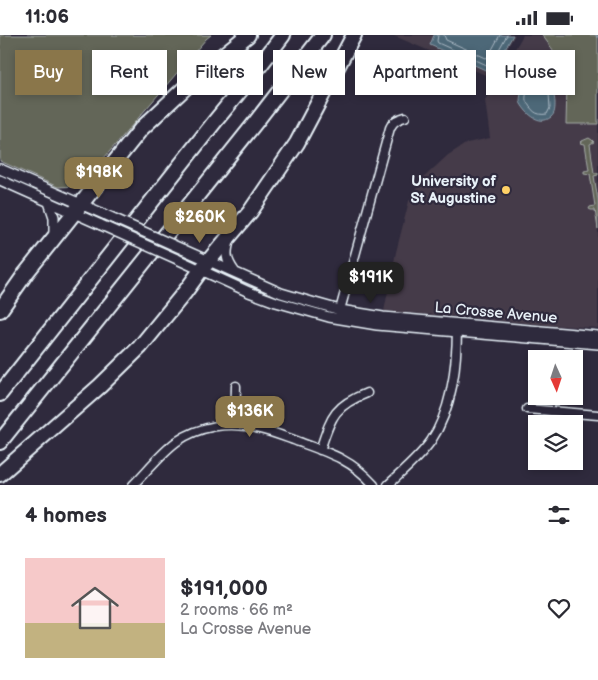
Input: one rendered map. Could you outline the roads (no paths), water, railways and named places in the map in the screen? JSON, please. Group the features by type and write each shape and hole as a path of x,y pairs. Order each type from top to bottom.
{"highway":[{"path":"0,310 26,273 141,129 203,71 248,35"},
{"path":"0,394 283,35"},
{"path":"0,442 323,35"},
{"path":"0,474 100,386 135,352 250,212 297,143 354,35"}],"street":[{"path":"340,310 390,128 394,122 405,117"},
{"name":"La Crosse Avenue","path":"0,169 78,209 101,225 177,259 234,272 286,295 340,310 371,315 457,328 598,344"},
{"path":"0,180 49,202 78,209"},
{"path":"49,202 54,217 54,240"},
{"name":"La Crosse Avenue","path":"78,209 106,215 182,249 249,292 329,317 377,325 598,336"},
{"path":"233,232 227,249 228,263 234,272"},
{"path":"388,485 419,456 431,440 442,419 452,384 457,328"},
{"path":"235,425 236,386"},
{"path":"320,450 327,428 341,406 367,393"},
{"path":"527,409 598,415"},
{"path":"133,485 168,449 182,439 209,427 235,425 259,428 345,460 359,470 374,485"}],"water":[{"path":"434,35 513,35 505,50 486,50 486,70 476,66 476,50 441,50 430,45"},
{"path":"521,95 554,95 554,113 546,120 537,119 525,110 520,102"}],"place":[{"name":"University of St Augustine","path":"506,190"}]}
